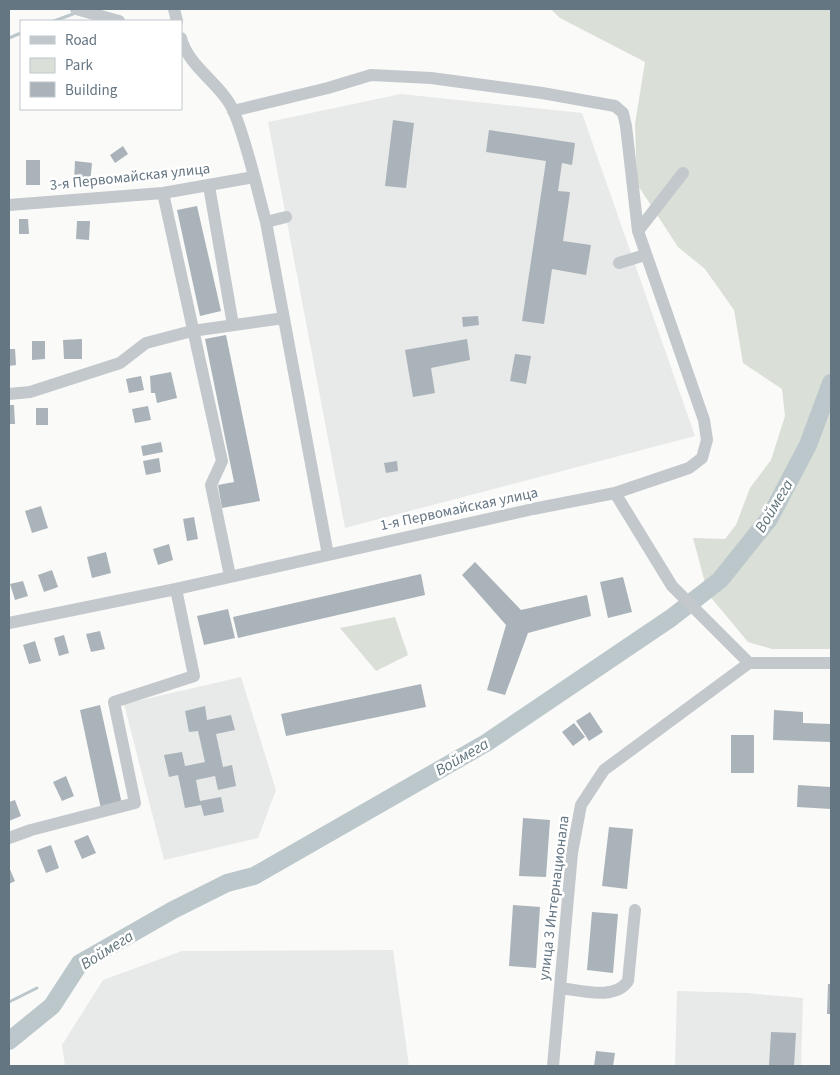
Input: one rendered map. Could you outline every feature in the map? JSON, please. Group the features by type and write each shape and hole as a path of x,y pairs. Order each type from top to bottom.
{"street":[{"path":"76,9 115,20"},
{"path":"182,46 207,74 233,110 254,177 266,222 328,555"},
{"name":"1-я Первомайская улица","path":"9,623 176,589 533,509 615,493 689,468 702,458 707,440 704,420 638,231 626,126 623,113 615,106 542,93 431,78 371,74 328,88 233,110"},
{"path":"638,231 683,173"},
{"name":"3-я Первомайская улица","path":"9,205 163,193 254,177"},
{"path":"208,186 233,325"},
{"path":"163,193 222,461 211,485 230,576"},
{"path":"266,222 286,217"},
{"path":"619,263 645,255"},
{"path":"9,394 30,392 120,363 146,343 192,331 284,318"},
{"path":"615,493 672,586 748,662 831,663"},
{"path":"9,838 30,830 136,803 114,702 194,676 176,589"},
{"name":"улица 3 Интернационала","path":"553,1066 572,853 581,806 604,770 748,662"},
{"path":"560,988 616,992 624,987 628,981 635,910"}],"shaded area":[{"path":"401,94 582,113 695,436 345,528 268,122"},
{"path":"241,677 276,790 258,838 164,860 124,704"},
{"path":"393,950 409,1066 65,1066 62,1045 103,980 182,951"},
{"path":"677,991 746,993 803,998 801,1066 675,1066"}],"green space":[{"path":"551,9 831,9 831,649 772,649 748,642 708,594 693,538 725,539 736,525 750,488 771,460 785,416 782,389 743,363 734,310 705,269 678,247 637,184 635,124 645,62 560,18"},
{"path":"395,617 408,655 376,671 340,628"}],"building":[{"path":"393,120 414,123 406,188 385,186"},
{"path":"489,130 575,143 572,165 562,163 558,191 570,192 563,241 591,245 586,275 552,269 544,324 522,321 546,161 486,152"},
{"path":"123,146 128,154 115,163 110,155"},
{"path":"26,160 40,160 40,185 26,185"},
{"path":"75,161 92,163 90,184 74,182"},
{"path":"197,206 221,311 200,316 177,210"},
{"path":"19,219 28,219 29,234 19,234"},
{"path":"77,221 90,221 89,240 76,239"},
{"path":"478,316 479,325 463,327 462,317"},
{"path":"226,335 260,501 222,508 218,485 234,482 205,339"},
{"path":"82,339 82,359 64,359 63,340"},
{"path":"467,339 470,360 431,368 435,393 413,397 405,350"},
{"path":"32,341 45,341 45,359 32,360"},
{"path":"9,349 15,349 16,365 9,366"},
{"path":"515,354 531,356 526,384 510,381"},
{"path":"171,372 177,398 157,403 155,393 151,393 150,376"},
{"path":"141,376 144,390 129,393 126,379"},
{"path":"9,405 14,405 15,424 9,424"},
{"path":"148,406 151,420 135,423 132,409"},
{"path":"36,408 48,408 48,425 36,425"},
{"path":"161,442 163,452 143,456 141,446"},
{"path":"159,458 161,472 146,475 143,461"},
{"path":"397,461 398,471 386,473 384,463"},
{"path":"41,506 48,528 32,533 25,511"},
{"path":"194,517 198,539 187,541 183,519"},
{"path":"169,544 173,560 158,565 153,549"},
{"path":"106,552 111,573 92,578 87,557"},
{"path":"475,562 521,610 587,595 591,616 528,633 505,695 487,690 506,625 462,575"},
{"path":"52,570 58,587 44,592 38,575"},
{"path":"421,574 425,595 238,638 233,617"},
{"path":"623,577 632,612 608,618 600,582"},
{"path":"23,581 28,596 15,600 10,584"},
{"path":"228,609 235,638 204,645 197,616"},
{"path":"100,631 105,649 91,652 86,634"},
{"path":"64,635 69,653 59,656 54,638"},
{"path":"35,641 41,661 29,664 23,645"},
{"path":"421,684 426,707 286,736 281,714"},
{"path":"100,705 122,804 101,809 80,710"},
{"path":"205,706 207,720 231,715 235,730 216,734 223,767 232,765 236,786 218,790 215,776 196,780 200,801 221,797 224,812 204,816 201,805 185,808 178,775 169,777 164,755 182,752 185,766 205,762 198,731 189,732 185,711"},
{"path":"774,710 803,712 803,723 831,724 831,742 773,740"},
{"path":"590,712 603,732 589,741 576,721"},
{"path":"574,723 585,737 573,746 562,732"},
{"path":"731,735 754,735 754,773 731,773"},
{"path":"66,776 74,796 62,801 53,782"},
{"path":"798,785 831,787 831,809 797,807"},
{"path":"15,800 21,816 9,821 9,802"},
{"path":"523,818 550,820 546,877 519,876"},
{"path":"609,827 633,829 627,889 602,886"},
{"path":"88,835 96,853 82,859 74,841"},
{"path":"51,845 59,868 46,873 37,850"},
{"path":"9,867 15,881 9,884"},
{"path":"513,905 540,907 536,968 509,966"},
{"path":"592,912 618,914 613,973 587,970"},
{"path":"828,984 831,984 831,1014 827,1014"},
{"path":"771,1032 796,1033 794,1066 769,1066"},
{"path":"596,1051 615,1053 613,1066 594,1066"}],"waterway":[{"path":"57,20 73,14"},
{"path":"9,38 20,33"},
{"name":"Воймега","path":"9,1041 52,1006 80,963 173,910 227,883 254,876 486,743 671,618 720,580 769,519 808,445 831,383"},
{"path":"9,1002 37,988"}]}
